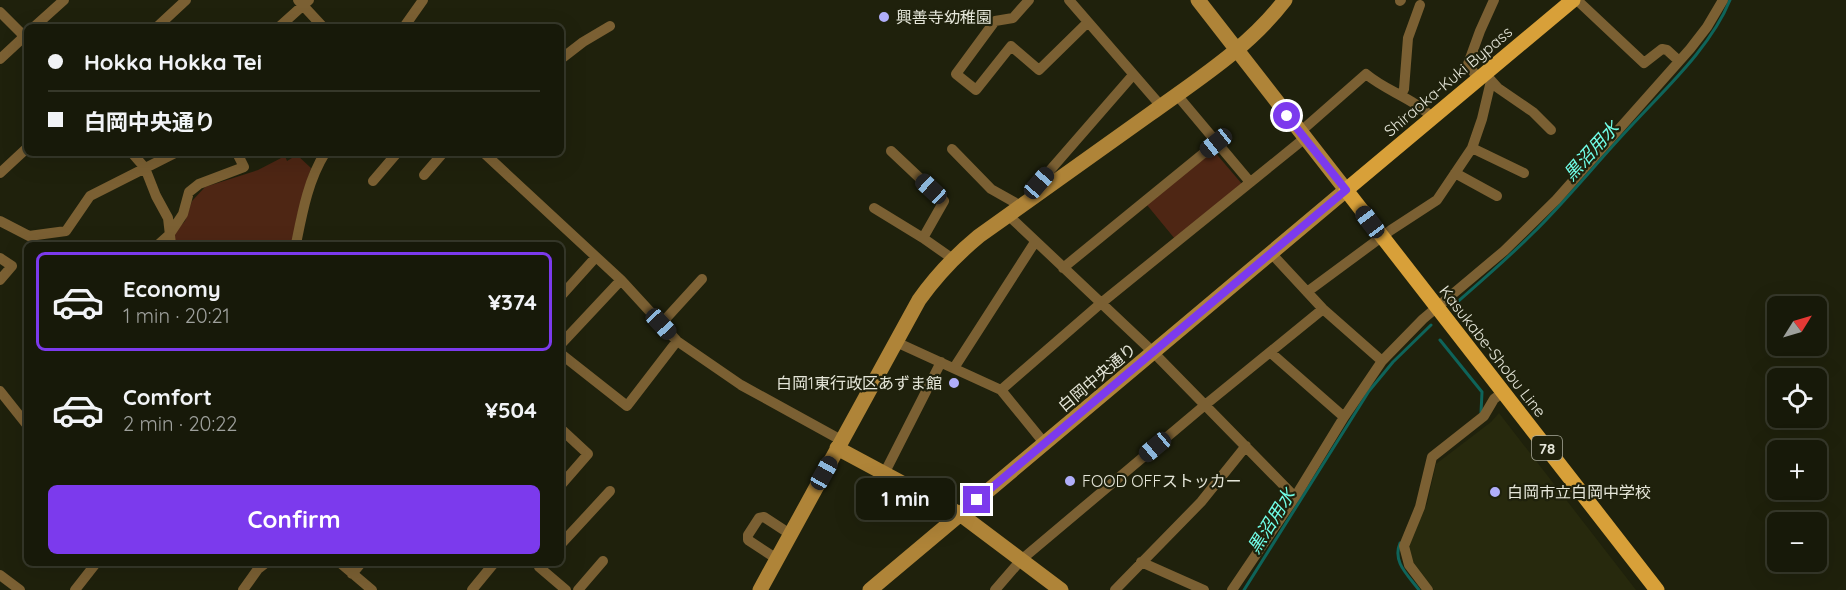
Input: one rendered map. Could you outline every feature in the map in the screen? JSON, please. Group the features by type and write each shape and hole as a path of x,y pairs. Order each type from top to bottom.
{"main road":[{"name":"Shiraoka-Kuki Bypass","path":"1346,190 1432,117 1485,78 1575,0"},
{"name":"Kasukabe-Shobu Line","path":"1346,190 1657,590"}],"street":[{"path":"37,24 64,0"},
{"path":"160,24 186,0"},
{"path":"406,24 423,0"},
{"path":"1029,0 1013,18 995,21 956,74 976,90 1011,46 1039,70 1088,22"},
{"path":"1069,0 1161,106"},
{"path":"1198,0 1346,190"},
{"path":"760,590 929,285 953,259 980,236 1237,51 1285,0"},
{"path":"1494,0 1468,64 1533,112 1551,130"},
{"path":"1575,0 1644,63 1662,49 1667,50 1680,61"},
{"path":"1232,590 1382,362 1436,307 1504,251 1556,200 1680,61 1707,27 1723,0"},
{"path":"282,24 303,2 321,24"},
{"path":"1401,96 1404,89 1408,38 1420,5"},
{"path":"0,12 24,34"},
{"path":"564,57 610,26"},
{"path":"0,59 24,38"},
{"path":"1001,390 1100,304 1250,182 1366,74 1376,82 1424,108 1432,117"},
{"path":"1038,194 1039,183 1133,75"},
{"path":"1307,292 1437,200 1472,148 1482,118 1485,78"},
{"path":"1177,95 1250,182"},
{"path":"1063,268 1216,143"},
{"path":"1472,148 1524,173"},
{"path":"952,149 991,189 1022,206"},
{"path":"0,173 24,151"},
{"path":"891,151 945,201 923,238"},
{"path":"135,156 145,168 168,218 170,240"},
{"path":"0,221 29,236 66,231 90,196 169,156"},
{"path":"170,240 183,214 189,192 199,184 244,167 238,156"},
{"path":"296,242 302,211 318,163 323,156"},
{"path":"373,181 394,156"},
{"path":"424,175 440,156"},
{"path":"487,156 621,280 677,341 741,385 884,474 960,514 1061,590"},
{"path":"1455,173 1497,196"},
{"name":"白岡中央通り","path":"870,590 1346,190"},
{"path":"874,208 953,259"},
{"path":"1008,215 1153,352 1294,496"},
{"path":"954,368 1035,242"},
{"path":"1270,252 1323,309 1382,362"},
{"path":"564,293 596,257"},
{"path":"0,258 12,266 0,280"},
{"path":"661,324 702,279"},
{"path":"564,341 621,280"},
{"path":"995,590 1021,560 1323,309"},
{"path":"564,356 627,406 677,341"},
{"path":"896,342 1001,390 1045,444"},
{"path":"1270,352 1344,417"},
{"path":"884,474 941,362"},
{"path":"0,391 24,421"},
{"path":"1428,590 1408,565 1404,546 1420,507 1432,457 1484,416 1494,399 1503,392"},
{"path":"564,432 588,454 564,482"},
{"path":"1115,590 1201,502 1246,446"},
{"path":"564,541 610,491"},
{"path":"777,559 747,540 748,535 759,518 764,517 790,534"},
{"path":"578,590 603,561"},
{"path":"1141,562 1204,590"},
{"path":"75,590 94,566"},
{"path":"243,590 262,566"},
{"path":"343,566 372,590"},
{"path":"352,574 359,566"},
{"path":"472,590 492,566"},
{"path":"540,566 567,590"},
{"path":"0,575 20,590"}],"shaded area":[{"path":"1213,150 1242,184 1175,239 1147,205"},
{"path":"285,156 287,161 298,156 311,168 297,216 293,242 175,242 173,234 185,221 192,201 205,187 258,170"},
{"name":"白岡市立白岡中学校","path":"1499,413 1636,590 1434,590 1411,562 1408,543 1427,504 1436,464 1491,422"}],"waterway":[{"name":"黒沼用水","path":"1454,305 1545,221 1672,82 1699,51 1722,17 1730,0"},
{"name":"黒沼用水","path":"1244,590 1369,391 1393,362 1431,325"},
{"path":"1440,340 1482,392 1481,413"},
{"path":"1400,543 1398,550 1400,562 1419,590"}],"place":[{"name":"興善寺幼稚園","path":"884,17"},
{"name":"白岡1東行政区あずま館","path":"954,383"},
{"name":"FOOD OFFストッカー","path":"1070,481"},
{"name":"白岡市立白岡中学校","path":"1495,492"}],"route":[{"path":"977,500 1346,190 1287,116"}]}
